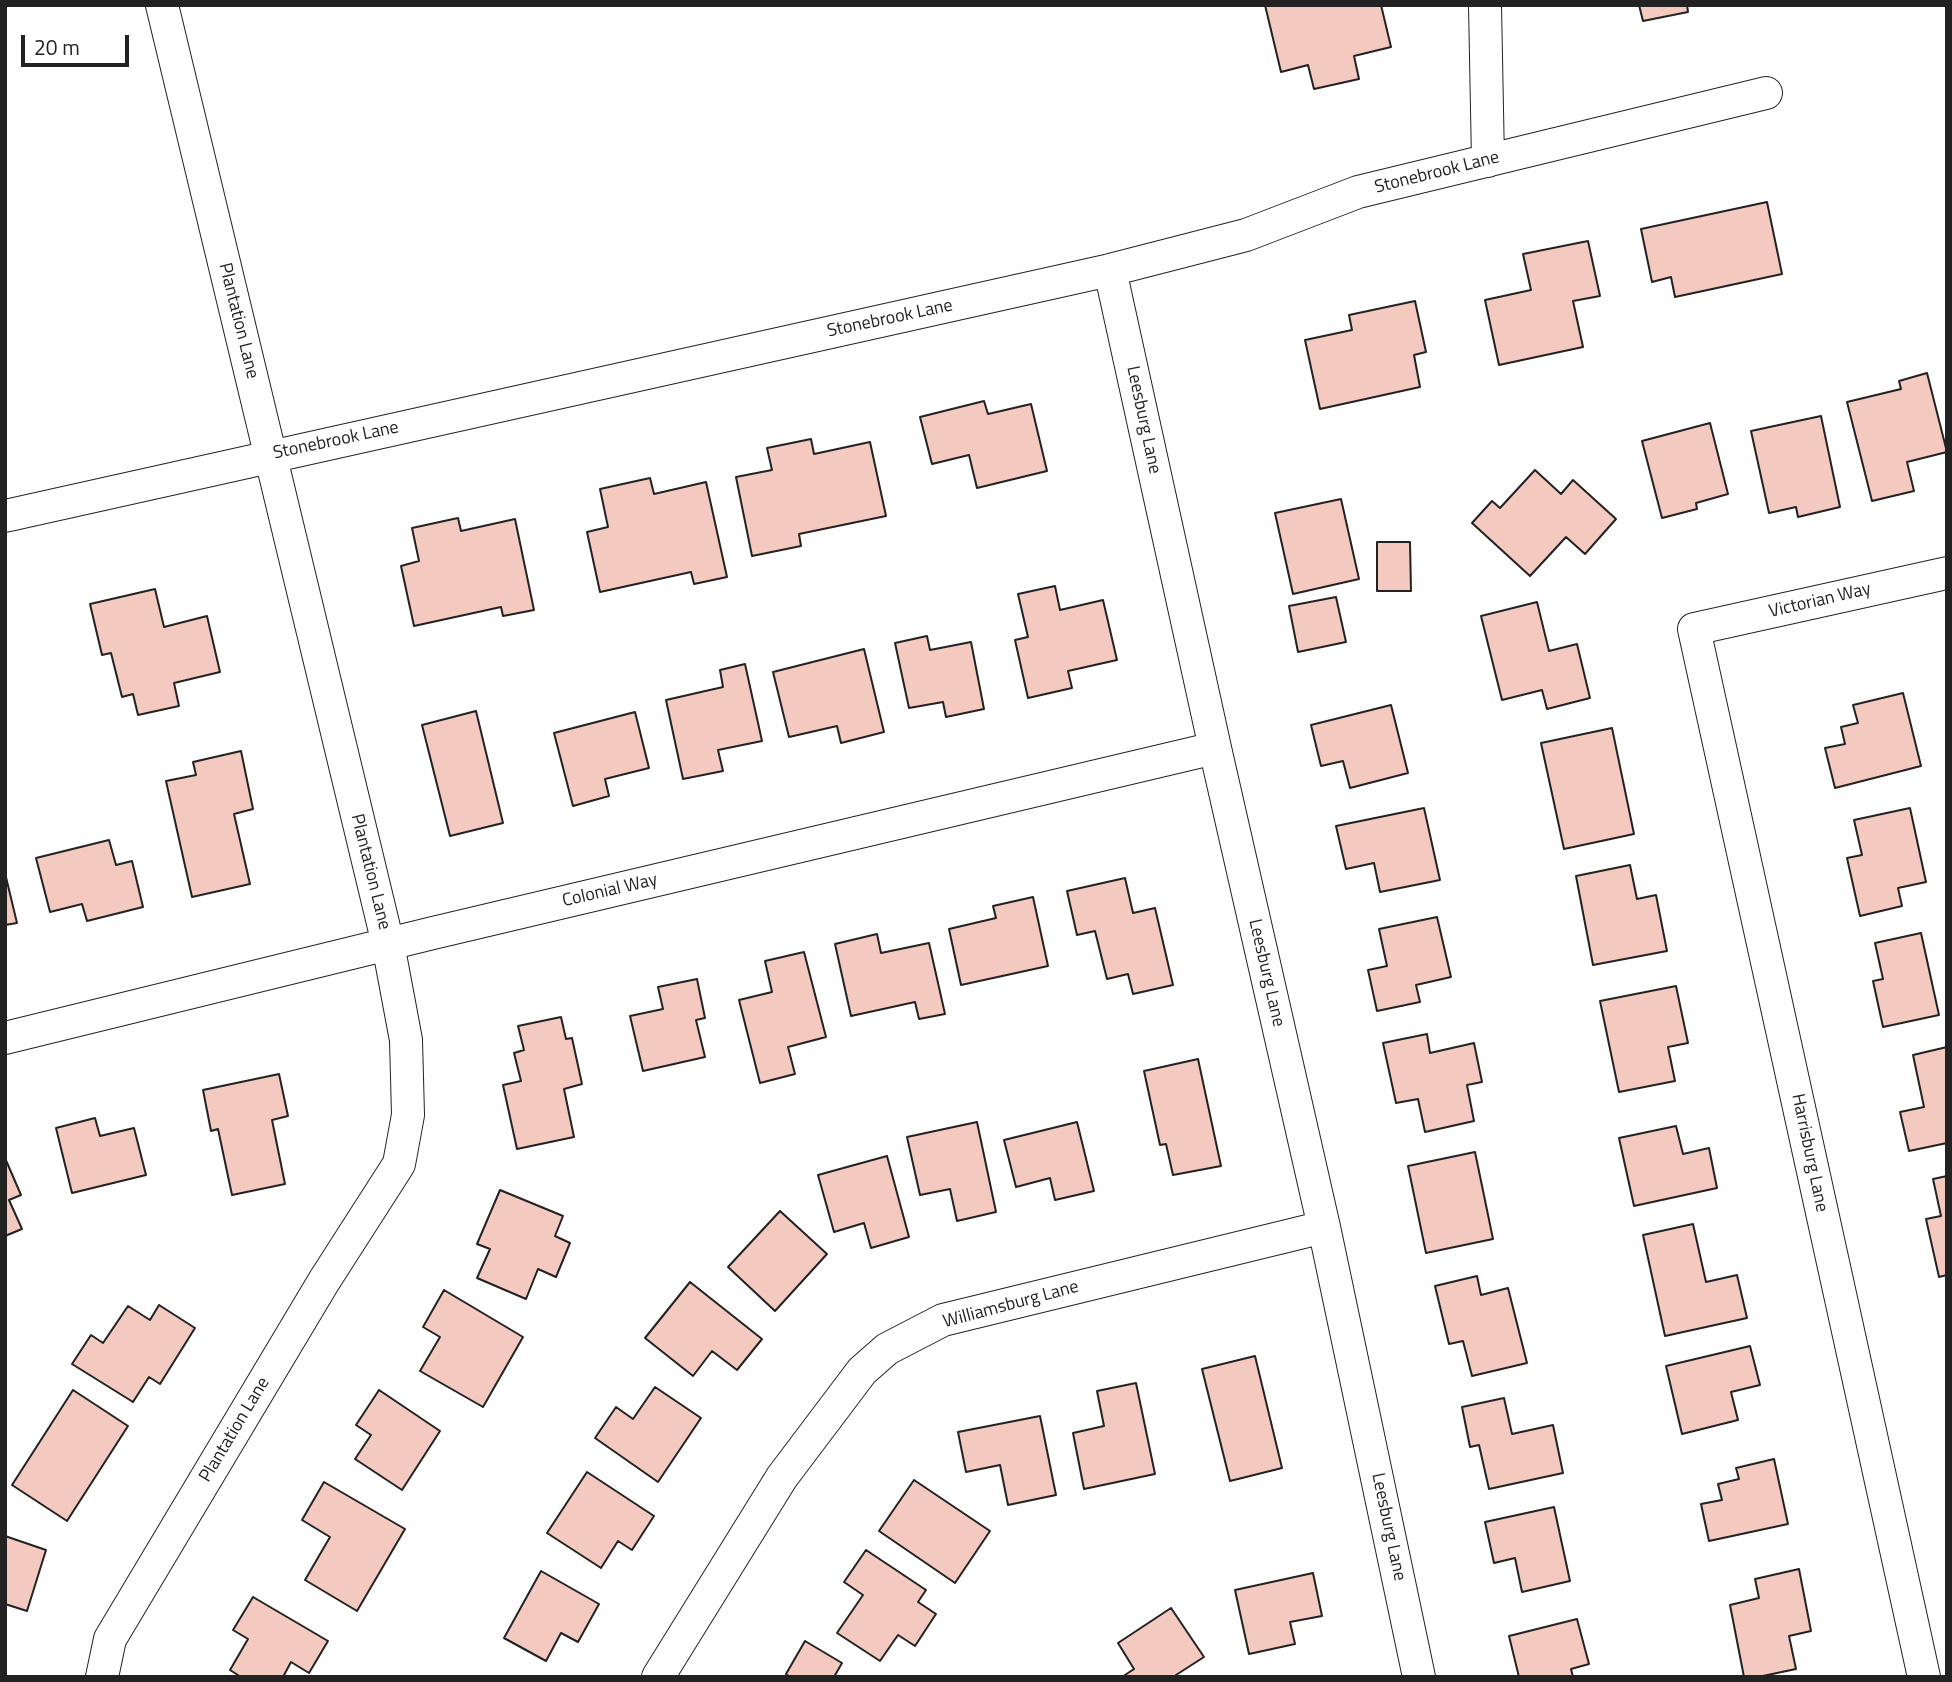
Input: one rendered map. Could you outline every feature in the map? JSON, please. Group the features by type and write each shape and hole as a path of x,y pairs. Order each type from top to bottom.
{"street":[{"name":"Plantation Lane","path":"102,1677 110,1639 324,1281 399,1164 408,1115 406,1040 388,944 162,5"},
{"path":"1485,5 1488,161"},
{"name":"Stonebrook Lane","path":"5,516 1110,270 1246,234 1358,192 1766,93"},
{"name":"Leesburg Lane","path":"1110,270 1324,1227 1419,1677"},
{"name":"Victorian Way","path":"1694,629 1947,573"},
{"name":"Harrisburg Lane","path":"1694,629 1924,1677"},
{"name":"Colonial Way","path":"5,1038 388,944 1215,748"},
{"name":"Williamsburg Lane","path":"658,1677 782,1477 862,1371 887,1349 943,1320 1324,1227"}],"building":[{"path":"1265,5 1381,5 1391,47 1354,56 1359,79 1314,89 1308,65 1281,72"},
{"path":"1639,5 1687,5 1688,12 1643,21"},
{"path":"1767,202 1782,274 1675,297 1671,277 1652,282 1641,229"},
{"path":"1588,241 1600,296 1573,301 1583,347 1499,365 1485,300 1531,290 1523,254"},
{"path":"1415,301 1426,352 1414,355 1420,387 1320,409 1305,340 1352,330 1349,315"},
{"path":"1927,373 1947,452 1907,462 1914,491 1872,501 1847,402 1901,389 1899,381"},
{"path":"984,401 988,414 1031,404 1047,471 977,488 969,455 932,464 920,417"},
{"path":"1821,416 1840,507 1798,517 1796,507 1769,513 1751,431"},
{"path":"1710,423 1728,494 1696,503 1697,509 1662,518 1642,441"},
{"path":"811,439 814,454 870,442 886,516 799,534 801,546 752,556 736,477 772,470 767,448"},
{"path":"1535,470 1561,494 1573,480 1616,519 1585,554 1566,537 1530,576 1472,523 1492,501 1500,508"},
{"path":"650,478 654,494 706,482 727,577 694,584 691,572 600,592 587,532 608,527 600,489"},
{"path":"1341,499 1359,579 1293,594 1275,513"},
{"path":"458,518 461,531 515,519 534,610 503,616 501,607 414,626 401,566 419,561 412,528"},
{"path":"1377,542 1410,542 1411,591 1377,591"},
{"path":"1055,586 1060,610 1103,600 1117,660 1068,671 1072,688 1028,698 1015,640 1028,637 1018,594"},
{"path":"155,589 164,627 207,616 220,672 174,683 179,706 138,715 133,694 122,697 111,653 102,655 90,604"},
{"path":"1336,597 1346,642 1298,652 1289,606"},
{"path":"1537,602 1549,651 1577,644 1590,698 1547,709 1542,690 1502,700 1481,616"},
{"path":"927,636 930,650 971,642 984,709 946,717 943,702 909,708 895,643"},
{"path":"864,649 884,732 841,743 837,726 789,737 773,672"},
{"path":"745,664 762,741 718,750 723,771 683,779 666,700 723,687 720,670"},
{"path":"1903,693 1921,766 1835,788 1825,748 1845,744 1841,727 1858,723 1853,705"},
{"path":"1391,705 1408,773 1350,788 1343,761 1321,766 1311,725"},
{"path":"476,711 503,823 450,836 422,725"},
{"path":"635,712 649,768 605,779 609,796 573,806 554,733"},
{"path":"1612,728 1634,834 1564,849 1541,743"},
{"path":"241,751 253,809 234,814 250,884 192,897 166,781 196,775 193,762"},
{"path":"1424,808 1440,880 1380,892 1374,863 1346,869 1336,826"},
{"path":"1910,808 1926,882 1898,888 1902,906 1860,916 1847,858 1862,855 1854,820"},
{"path":"109,840 116,865 132,861 143,907 87,921 82,904 50,912 36,858"},
{"path":"1630,865 1637,899 1656,895 1667,951 1593,965 1576,876"},
{"path":"5,873 17,923 5,925"},
{"path":"1125,878 1133,913 1155,908 1173,985 1133,994 1128,974 1107,979 1095,931 1077,935 1067,891"},
{"path":"1033,897 1048,966 961,985 949,929 996,918 993,906"},
{"path":"1437,917 1451,977 1416,985 1420,1002 1377,1011 1368,970 1387,966 1379,929"},
{"path":"1921,933 1939,1015 1883,1027 1873,981 1883,979 1875,943"},
{"path":"877,934 881,953 929,943 945,1014 919,1019 915,1002 851,1016 835,944"},
{"path":"804,952 826,1037 788,1047 795,1074 760,1083 739,1000 772,992 765,961"},
{"path":"697,979 705,1018 696,1020 705,1057 643,1071 630,1016 663,1009 658,987"},
{"path":"1676,986 1688,1043 1668,1047 1675,1081 1619,1092 1600,1001"},
{"path":"561,1017 566,1039 572,1038 582,1084 564,1089 574,1137 517,1149 503,1085 521,1081 514,1053 524,1050 518,1026"},
{"path":"1427,1034 1430,1053 1474,1043 1482,1082 1467,1085 1474,1121 1425,1132 1418,1099 1396,1103 1383,1043"},
{"path":"1947,1047 1947,1143 1909,1151 1900,1112 1924,1107 1913,1055"},
{"path":"1198,1059 1221,1166 1173,1175 1166,1144 1160,1145 1144,1071"},
{"path":"279,1074 288,1116 272,1120 285,1184 232,1195 218,1129 211,1131 203,1090"},
{"path":"95,1118 100,1136 134,1128 146,1175 72,1193 56,1128"},
{"path":"977,1122 996,1212 957,1221 950,1189 920,1195 907,1137"},
{"path":"1077,1122 1094,1191 1055,1200 1050,1178 1016,1187 1004,1140"},
{"path":"1676,1126 1683,1154 1709,1148 1717,1188 1634,1206 1619,1138"},
{"path":"1475,1152 1493,1239 1426,1253 1408,1166"},
{"path":"887,1156 909,1237 871,1248 864,1223 834,1232 818,1175"},
{"path":"5,1158 21,1195 9,1200 22,1229 5,1236"},
{"path":"1947,1176 1947,1275 1939,1277 1926,1219 1941,1216 1933,1179"},
{"path":"500,1190 563,1216 555,1236 570,1243 556,1277 538,1269 526,1299 477,1278 490,1249 477,1244"},
{"path":"780,1211 827,1254 775,1311 728,1267"},
{"path":"1693,1224 1706,1282 1737,1275 1747,1318 1665,1336 1643,1235"},
{"path":"1477,1276 1481,1295 1508,1288 1527,1363 1472,1376 1463,1341 1449,1344 1435,1286"},
{"path":"690,1282 762,1339 737,1370 712,1351 693,1376 645,1338"},
{"path":"444,1290 523,1337 483,1407 420,1371 440,1337 423,1327"},
{"path":"159,1305 195,1328 160,1384 149,1377 133,1402 72,1364 91,1335 103,1343 128,1306 150,1320"},
{"path":"1750,1346 1760,1385 1731,1392 1738,1420 1682,1434 1666,1366"},
{"path":"1255,1356 1282,1468 1230,1481 1202,1369"},
{"path":"1136,1383 1155,1474 1084,1489 1073,1433 1104,1426 1097,1391"},
{"path":"655,1387 701,1418 658,1482 595,1438 616,1407 633,1419"},
{"path":"73,1390 128,1426 67,1521 12,1485"},
{"path":"379,1390 440,1431 402,1490 355,1459 371,1435 356,1425"},
{"path":"1504,1398 1512,1434 1553,1425 1563,1473 1489,1489 1479,1445 1470,1447 1462,1407"},
{"path":"1040,1416 1056,1495 1008,1505 1000,1465 966,1472 958,1432"},
{"path":"1774,1459 1788,1524 1709,1541 1701,1504 1722,1500 1718,1484 1739,1479 1736,1468"},
{"path":"587,1472 654,1516 632,1550 618,1541 601,1568 547,1533"},
{"path":"914,1480 990,1531 955,1583 879,1531"},
{"path":"324,1482 405,1529 357,1611 305,1580 330,1537 302,1520"},
{"path":"1554,1507 1570,1581 1522,1592 1515,1558 1494,1563 1485,1522"},
{"path":"5,1536 46,1550 27,1611 5,1604"},
{"path":"866,1550 926,1590 918,1602 936,1614 915,1646 898,1635 880,1661 837,1633 863,1595 844,1582"},
{"path":"1799,1569 1811,1631 1789,1636 1796,1669 1758,1677 1744,1677 1730,1605 1759,1598 1755,1579"},
{"path":"541,1571 599,1604 578,1642 561,1633 546,1661 504,1638"},
{"path":"1313,1573 1322,1616 1290,1622 1295,1644 1249,1654 1235,1590"},
{"path":"253,1597 328,1641 309,1673 291,1662 283,1677 241,1677 230,1670 248,1639 233,1630"},
{"path":"1171,1608 1204,1657 1176,1675 1178,1677 1122,1677 1134,1669 1118,1643"},
{"path":"1577,1619 1589,1664 1571,1669 1573,1677 1519,1677 1509,1636"},
{"path":"805,1641 842,1663 834,1677 790,1677 786,1674"}]}
